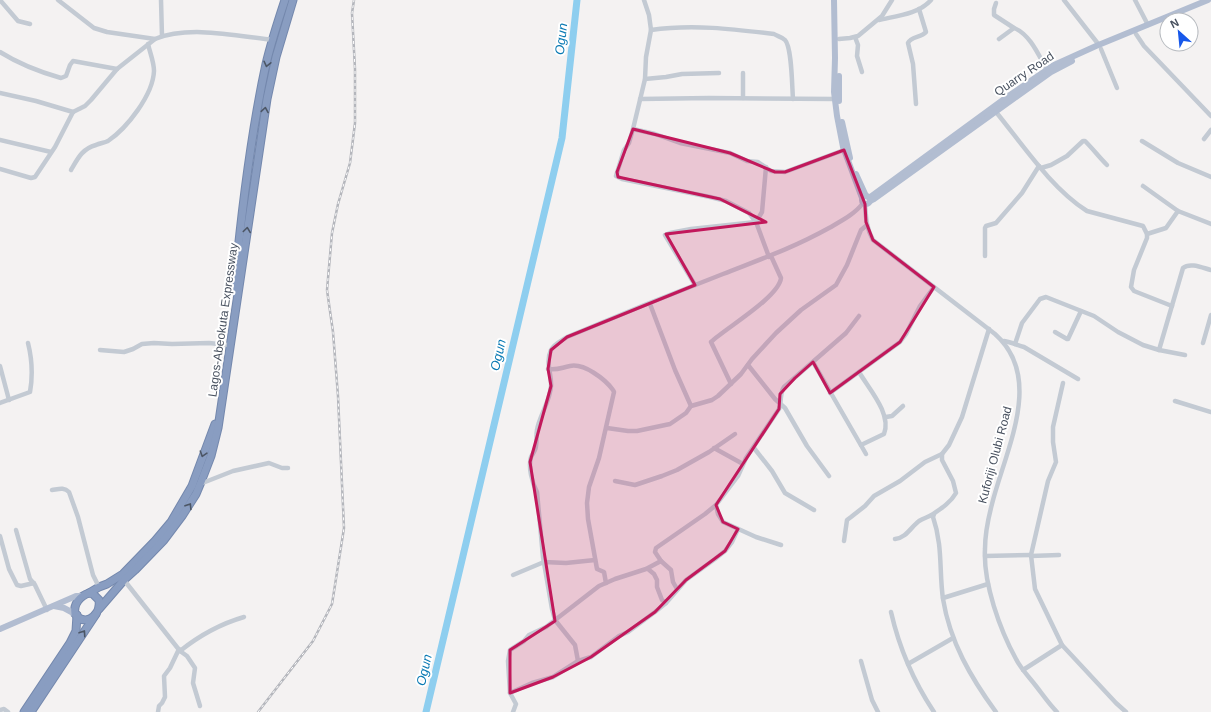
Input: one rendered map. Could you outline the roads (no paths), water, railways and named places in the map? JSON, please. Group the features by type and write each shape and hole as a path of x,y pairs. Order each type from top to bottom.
{"highway":[{"name":"Lagos-Abeokuta Expressway","path":"86,594 119,577 134,564 162,534 185,499 197,473 214,427 228,345 240,231 252,168 259,148 285,12 285,0"},
{"name":"Lagos-Abeokuta Expressway","path":"30,712 97,611 173,528 190,505 211,456 218,428 252,168 251,150 261,88 273,40 285,12 293,0"},
{"path":"24,712 70,644 76,631 75,606 86,594 93,594 99,600 97,611 88,620 77,617 76,614"}],"main road":[{"path":"834,0 835,99 844,150 866,200"},
{"path":"837,0 839,97 841,116 850,158 866,200"},
{"name":"Quarry Road","path":"866,200 874,199 1060,67 1148,25 1208,0"},
{"path":"1189,12 1211,3"},
{"name":"Quarry Road","path":"866,200 1060,62 1159,24"},
{"path":"0,629 47,610 76,596 86,594"},
{"path":"54,606 69,610 76,614"}],"street":[{"path":"0,0 18,21 30,24"},
{"path":"161,0 162,36"},
{"path":"644,0 649,15 651,30 646,57 645,79 629,143 624,150 616,176 720,199 749,213 756,222 770,257 781,278 779,283 767,298 711,342 731,384"},
{"path":"839,39 855,37 877,20 885,12 892,0"},
{"path":"877,20 919,9 931,0"},
{"path":"1064,0 1100,47 1117,88"},
{"path":"1135,0 1148,25"},
{"path":"61,1 94,28 107,32 155,39"},
{"path":"996,3 994,15 1024,35 1047,70"},
{"path":"916,104 913,64 908,42 926,32 919,9"},
{"path":"651,30 669,27 713,27 774,34 781,37 786,40 788,44 793,99"},
{"path":"999,39 1014,28"},
{"path":"0,169 35,178 73,112 85,106 117,70 155,39 162,36 209,33 273,40"},
{"path":"1136,34 1144,46 1211,116"},
{"path":"855,37 858,45 857,56 862,72"},
{"path":"71,170 84,150 108,141 122,128 134,114 149,92 154,70 148,44"},
{"path":"0,52 11,59 40,72 61,78 66,76 73,61 117,70"},
{"path":"645,79 682,74 719,73"},
{"path":"743,73 743,98"},
{"path":"0,93 36,101 73,112"},
{"path":"640,99 835,99"},
{"path":"996,112 1040,167 1058,187 1079,206 1087,211 1143,226 1147,234 1147,238 1134,270 1131,287 1134,291 1172,306"},
{"path":"633,129 655,134 680,143 730,153 747,161 758,162 775,172 785,172 844,150"},
{"path":"1204,139 1211,130"},
{"path":"0,140 51,152"},
{"path":"985,256 986,226 996,223 1022,193 1040,167 1051,165 1067,156 1083,141 1085,141 1094,150 1097,156 1107,165"},
{"path":"1142,141 1178,163 1211,177"},
{"path":"756,222 762,212 766,167"},
{"path":"1143,186 1178,211 1211,224"},
{"path":"578,661 575,645 555,620 544,562 537,492 533,483 530,462 536,447 537,430 551,386 548,369 551,350 560,341 602,322 770,257 805,241 840,221 859,208 866,200"},
{"name":"Kuforiji Olubi Road","path":"866,200 866,225 868,232 876,243 1004,341 1012,353 1020,382 1020,397 1013,431 992,504 986,534 985,556 988,584 1007,642 1023,670 1055,711"},
{"path":"1147,234 1166,228 1178,211"},
{"path":"695,285 665,235 691,229 756,222"},
{"path":"607,428 637,431 670,424 686,413 691,406 712,400 731,384 776,333 815,299 836,285 847,265 860,233 866,225"},
{"path":"1159,350 1184,267 1191,266 1211,270"},
{"path":"830,393 900,342 906,334 920,306 934,287"},
{"path":"1014,344 1022,323 1043,297 1081,311 1100,320 1135,342 1159,350 1185,356"},
{"path":"650,304 675,370 691,406"},
{"path":"1055,332 1068,339 1081,311"},
{"path":"1203,343 1211,315"},
{"path":"677,589 673,582 670,570 655,552 656,548 716,505 738,476 743,464 781,404 780,394 784,387 846,332 859,316"},
{"path":"844,541 847,520 865,506 874,496 900,481 925,462 942,454 949,445 962,417 989,329"},
{"path":"1004,341 1012,342 1024,347 1078,379"},
{"path":"0,403 30,392 32,386 32,360 28,343"},
{"path":"100,350 124,352 146,343 208,343 228,345"},
{"path":"813,362 866,454"},
{"path":"748,365 792,418 807,446 829,476"},
{"path":"0,366 9,400"},
{"path":"548,369 556,370 570,366 578,366 592,372 612,387 614,392 607,428 590,487 587,503 588,519 597,569 604,572 606,583"},
{"path":"859,372 886,418 885,433 861,445"},
{"path":"1063,383 1053,427 1053,442 1056,462 1048,481 1031,555 1035,590 1062,645 1126,712"},
{"path":"1175,401 1211,412"},
{"path":"886,418 892,416 903,406"},
{"path":"615,481 628,484 638,484 677,470 735,434"},
{"path":"714,448 743,464"},
{"path":"754,448 766,462 785,493 814,510"},
{"path":"942,454 942,460 953,481 956,493 949,503 936,510 933,518 940,543 943,598 953,638 970,675 996,712"},
{"path":"200,484 233,471 271,463 282,468 288,468"},
{"path":"52,490 62,488 69,492 78,517 93,576 99,587"},
{"path":"716,505 718,514 724,522 756,538 781,545"},
{"path":"895,539 898,539 906,533 920,520 934,514"},
{"path":"510,693 532,683 553,677 578,661 586,659 598,652 618,636 628,632 666,603 686,580 715,560 725,551 732,542 738,529"},
{"path":"16,530 30,579 34,583 47,610"},
{"path":"0,536 9,569 17,585 21,586 34,583"},
{"path":"985,556 1059,555"},
{"path":"513,576 544,562 566,563 595,560"},
{"path":"513,712 516,704 510,693 508,661 510,650 524,641 529,635 546,627 600,586 648,568 661,561"},
{"path":"648,568 654,574 662,600 666,603"},
{"path":"124,580 180,650 187,656 195,668 193,683 200,706"},
{"path":"943,598 988,584"},
{"path":"891,612 908,664 917,684 934,712"},
{"path":"158,712 159,706 165,697 164,676 180,650 201,634 244,617"},
{"path":"908,664 953,638"},
{"path":"1023,670 1062,645"},
{"path":"861,661 872,700 878,712"},
{"path":"0,710 4,709 8,712"}],"waterway":[{"name":"Ogun","path":"426,712 562,138 577,0"}],"railway":[{"path":"258,712 313,641 332,604 344,528 338,396 333,332 327,290 332,233 338,204 350,163 355,123 355,69 352,13 354,0"}]}
